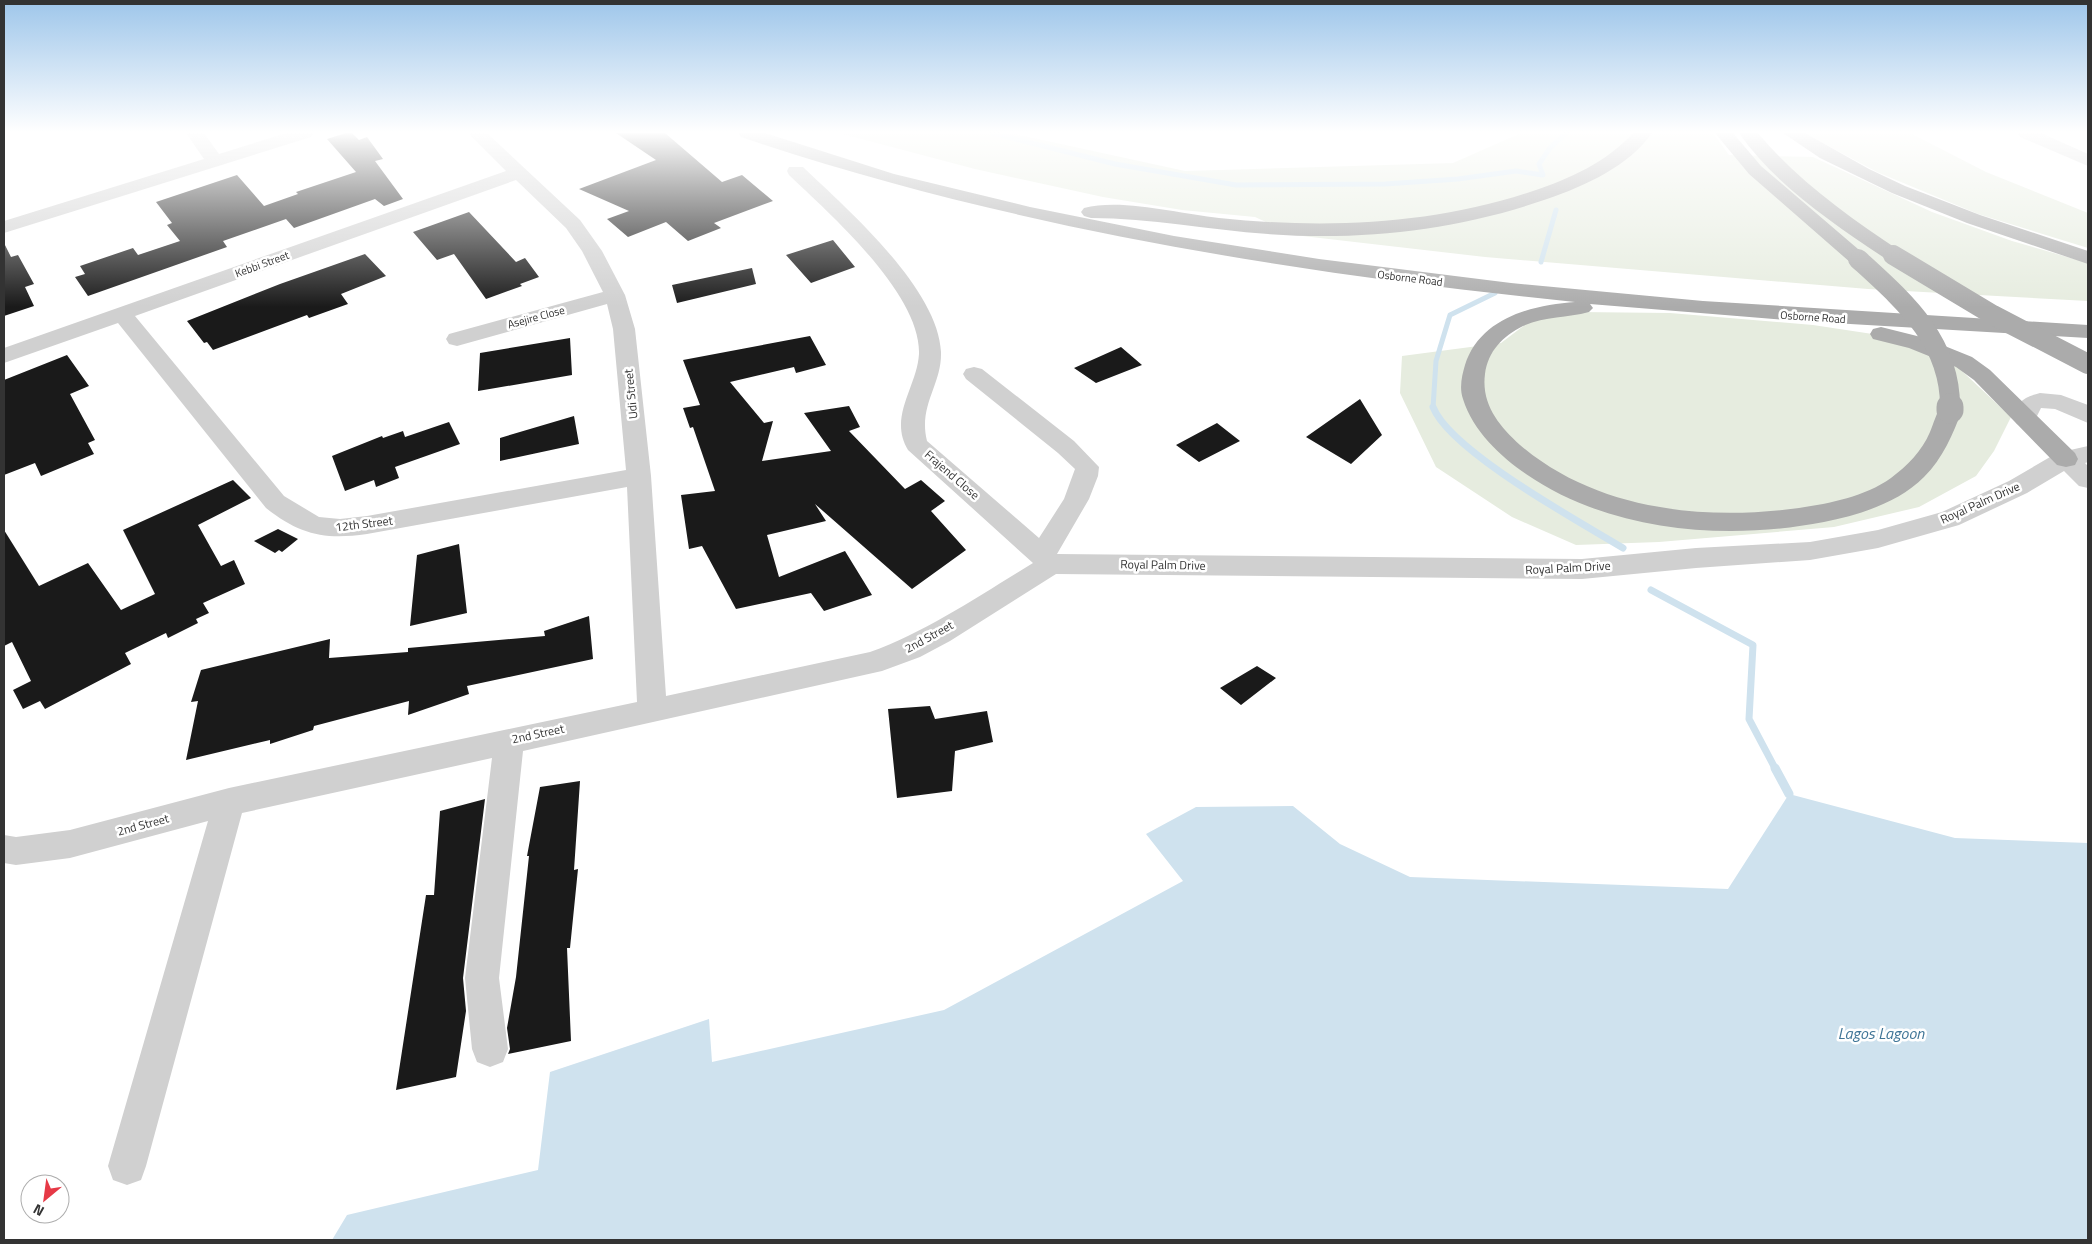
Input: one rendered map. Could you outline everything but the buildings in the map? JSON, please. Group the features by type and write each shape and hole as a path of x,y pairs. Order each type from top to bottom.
{"main road":[{"name":"Osborne Road","path":"940,191 1059,220 1154,239 1425,280 1681,306 1791,315 2088,332"},
{"name":"Osborne Road","path":"1004,191 1091,212 1218,235 1300,247 1559,278 1807,299 2088,314"},
{"path":"1091,212 1145,214 1230,225 1291,229 1362,228 1455,218 1525,201 1549,191"},
{"path":"1681,306 1577,308 1548,311 1524,318 1503,328 1487,342 1476,357 1473,378 1474,397 1484,418 1500,440 1526,462 1584,495 1631,510 1669,518 1709,523 1749,522 1830,512 1864,501 1893,488 1918,470 1934,449 1950,410 1950,384 1943,360 1914,314 1858,259 1779,191"},
{"path":"1807,191 1850,226 1992,315 2088,364"},
{"path":"1900,191 1994,228 2088,258"},
{"path":"1791,315 1889,336 1942,352 1964,362 1982,375 2025,419 2077,456"}],"street":[{"path":"4,227 119,191"},
{"name":"Kebbi Street","path":"4,356 467,191"},
{"name":"Udi Street","path":"539,191 573,224 592,250 616,296 624,328 640,476 652,709"},
{"name":"Frajend Close","path":"817,191 851,224 895,274 928,334 930,354 926,380 912,411 911,429 916,444 1046,559"},
{"name":"Asejire Close","path":"457,339 616,296"},
{"name":"12th Street","path":"122,314 276,502 301,522 312,527 349,528 368,526 640,476"},
{"path":"974,374 1066,447 1087,467 1088,476 1046,559"},
{"path":"2025,419 2024,409 2028,404 2036,401 2064,404 2088,415"},
{"path":"2077,456 2088,480"},
{"name":"Royal Palm Drive","path":"1046,559 1582,569 1696,558 1810,551 1878,539 1950,519 2018,487 2077,456"},
{"name":"2nd Street","path":"4,849 16,851 70,844 229,802 652,709 872,663 910,649 940,632 1046,559"},
{"path":"490,1049 482,978 509,741"},
{"path":"126,1166 229,802"}],"shaded area":[{"path":"1076,191 1887,191 1932,212 2012,241 2088,263 2088,301 1868,289 1485,257 1294,235 1255,217 1182,210"},
{"path":"1923,191 2033,191 2088,213 2088,248 1978,214"},
{"path":"1578,312 1670,313 1813,325 1932,343 2011,417 1994,451 1976,476 1919,507 1834,527 1659,542 1576,545 1512,517 1436,467 1400,393 1402,356 1501,343 1530,321"}],"water":[{"name":"Lagos Lagoon","path":"1789,794 1955,838 2088,843 2088,1240 332,1240 347,1215 538,1170 550,1072 709,1019 712,1062 944,1010 1183,881 1146,834 1196,807 1293,806 1340,844 1410,877 1728,889"}],"waterway":[{"path":"1541,262 1556,210"},
{"path":"1433,407 1436,361 1450,315 1495,293"},
{"path":"1433,407 1444,425 1489,464 1548,504 1623,548"},
{"path":"1651,590 1753,645 1749,719 1776,770"},
{"path":"1775,768 1789,794"}]}
